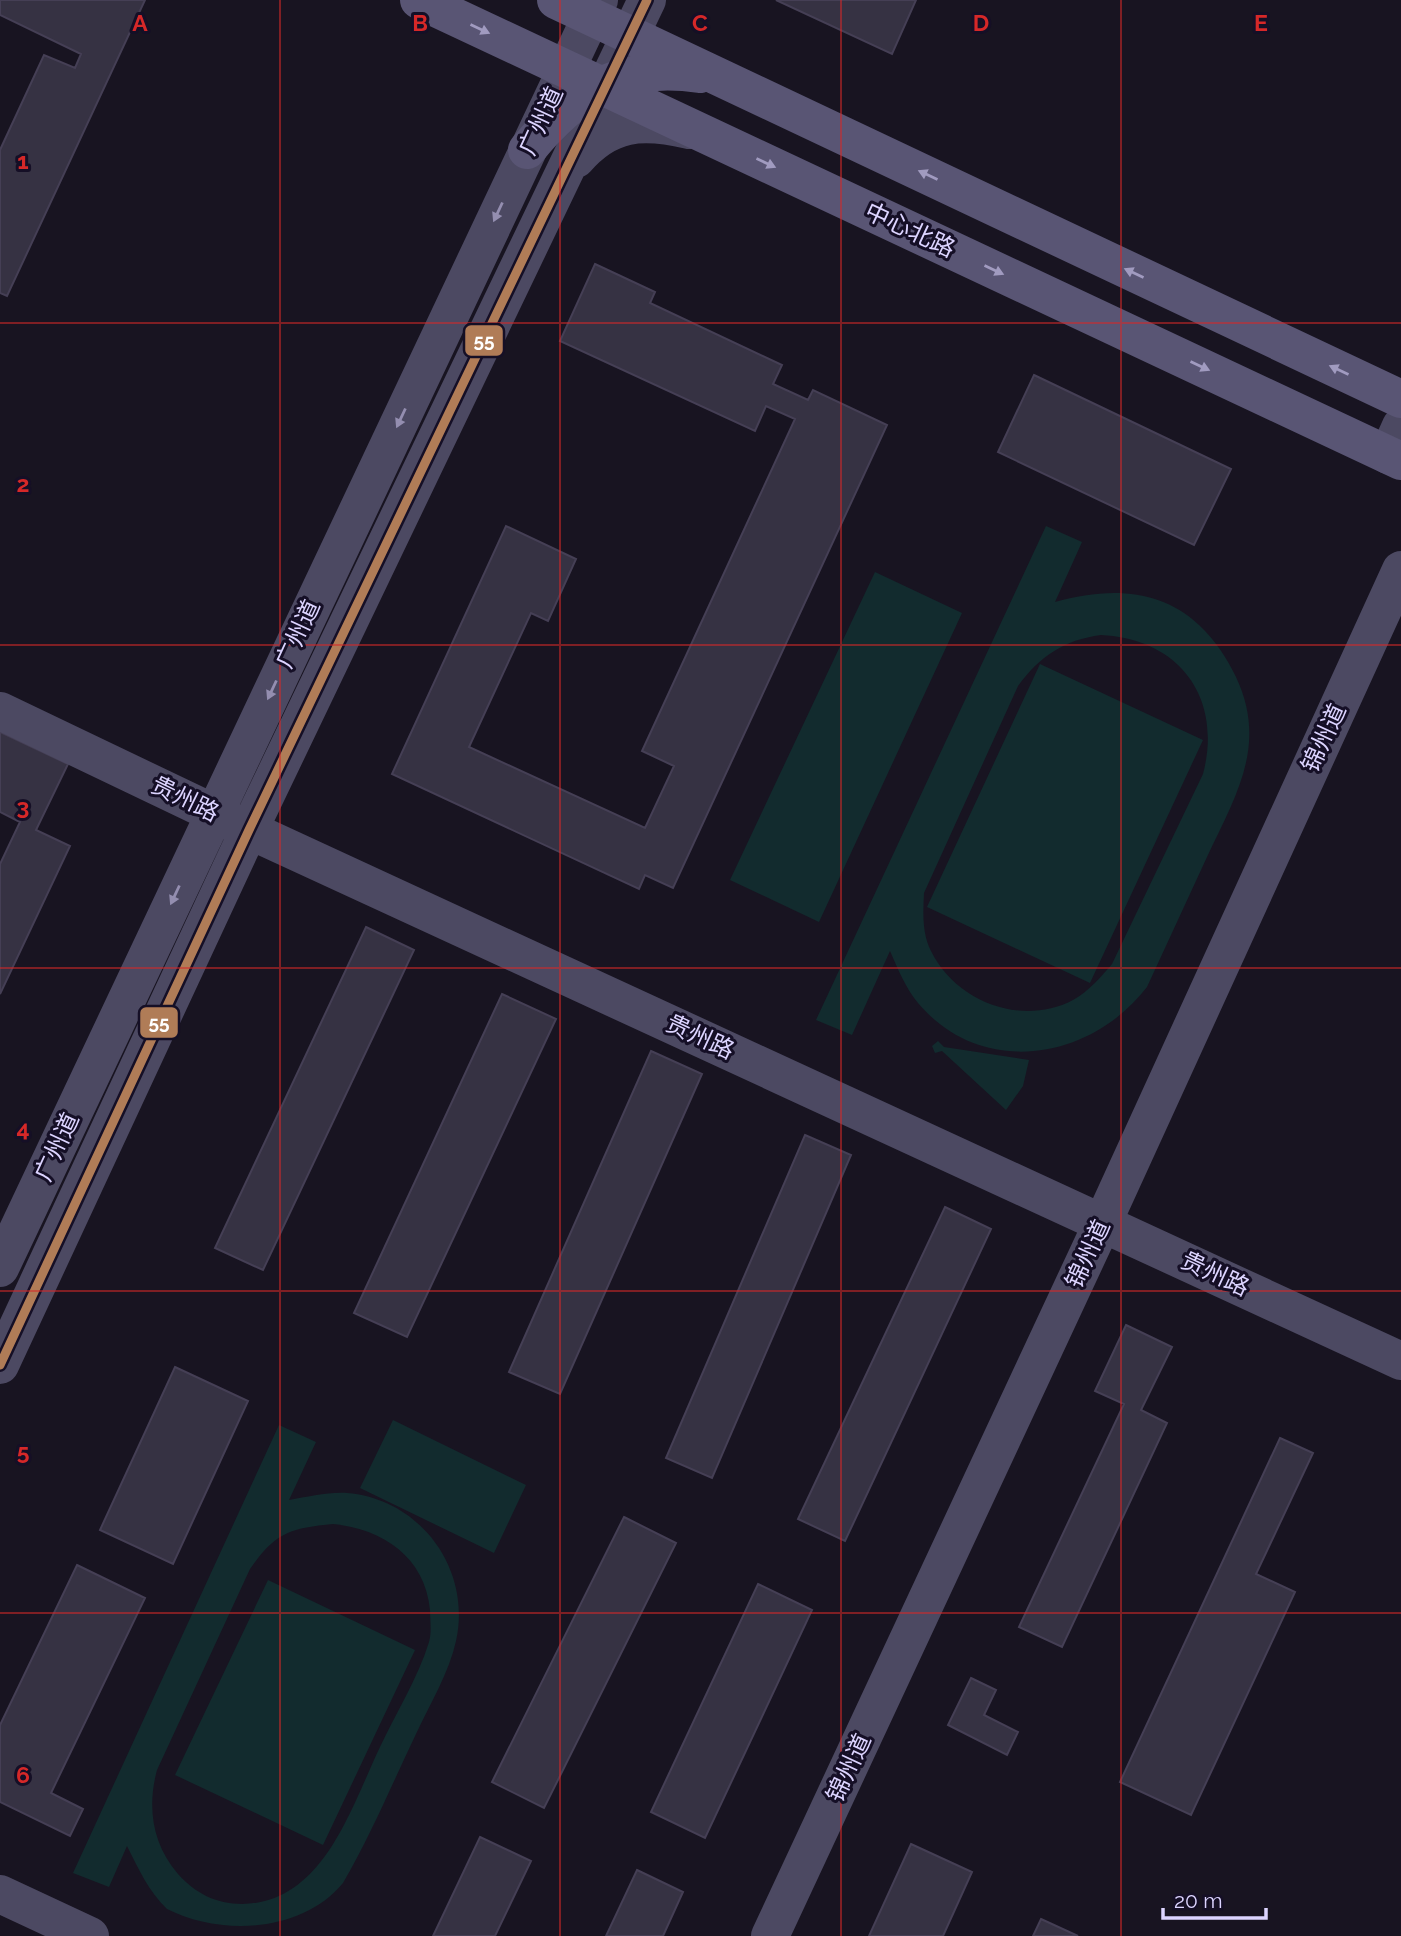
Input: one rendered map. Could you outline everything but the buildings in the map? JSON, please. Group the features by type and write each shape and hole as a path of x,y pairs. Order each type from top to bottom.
{"main road":[{"name":"中心北路","path":"419,0 566,69 605,84 704,134 1397,447"},
{"path":"556,0 595,8 630,34 1401,399"},
{"path":"527,150 564,108 605,84 666,71 726,80"}],"street":[{"name":"广州道","path":"0,1365 249,830 647,0"},
{"name":"广州道","path":"0,1268 595,8"},
{"path":"568,169 594,140 622,126 660,125 704,134"},
{"name":"锦州道","path":"770,1936 1104,1222 1401,570"},
{"name":"贵州路","path":"0,711 249,830 1401,1361"},
{"path":"0,1894 90,1936"}],"green space":[{"path":"1046,526 1082,542 1055,602 1093,594 1131,594 1166,603 1199,625 1215,643 1236,677 1245,702 1249,747 1237,791 1147,987 1124,1012 1097,1031 1067,1044 1036,1051 1004,1051 973,1043 944,1027 918,1003 890,951 852,1035 816,1020","holes":["1101,635 1129,639 1153,648 1173,661 1189,678 1200,698 1207,721 1208,746 1203,774 1112,964 1104,974 1079,996 1053,1008 1012,1010 992,1005 957,984 942,969 931,951 923,915 924,893 1018,686 1026,675 1044,658 1064,645"]},
{"path":"875,572 962,613 819,922 730,880"},
{"path":"1040,664 1203,740 1090,983 927,907"},
{"path":"938,1041 944,1047 1029,1060 1023,1086 1006,1110 942,1051 935,1053 932,1046"},
{"path":"393,1420 526,1485 494,1553 360,1488"},
{"path":"279,1425 316,1442 289,1500 347,1493 374,1498 398,1509 418,1524 435,1543 448,1565 456,1589 459,1615 456,1641 444,1677 343,1883 326,1900 306,1912 260,1925 235,1926 188,1918 167,1909 149,1887 127,1846 109,1887 73,1873","holes":["333,1524 351,1527 384,1539 398,1549 420,1575 430,1610 429,1642 413,1682 345,1823 314,1870 294,1887 270,1899 242,1904 215,1900 185,1881 162,1850 152,1811 157,1770 250,1569 259,1557 276,1540 294,1531"]},
{"path":"268,1580 415,1650 323,1845 175,1775"}],"transit line":[{"name":"55","path":"0,1365 249,830 647,0"}]}
